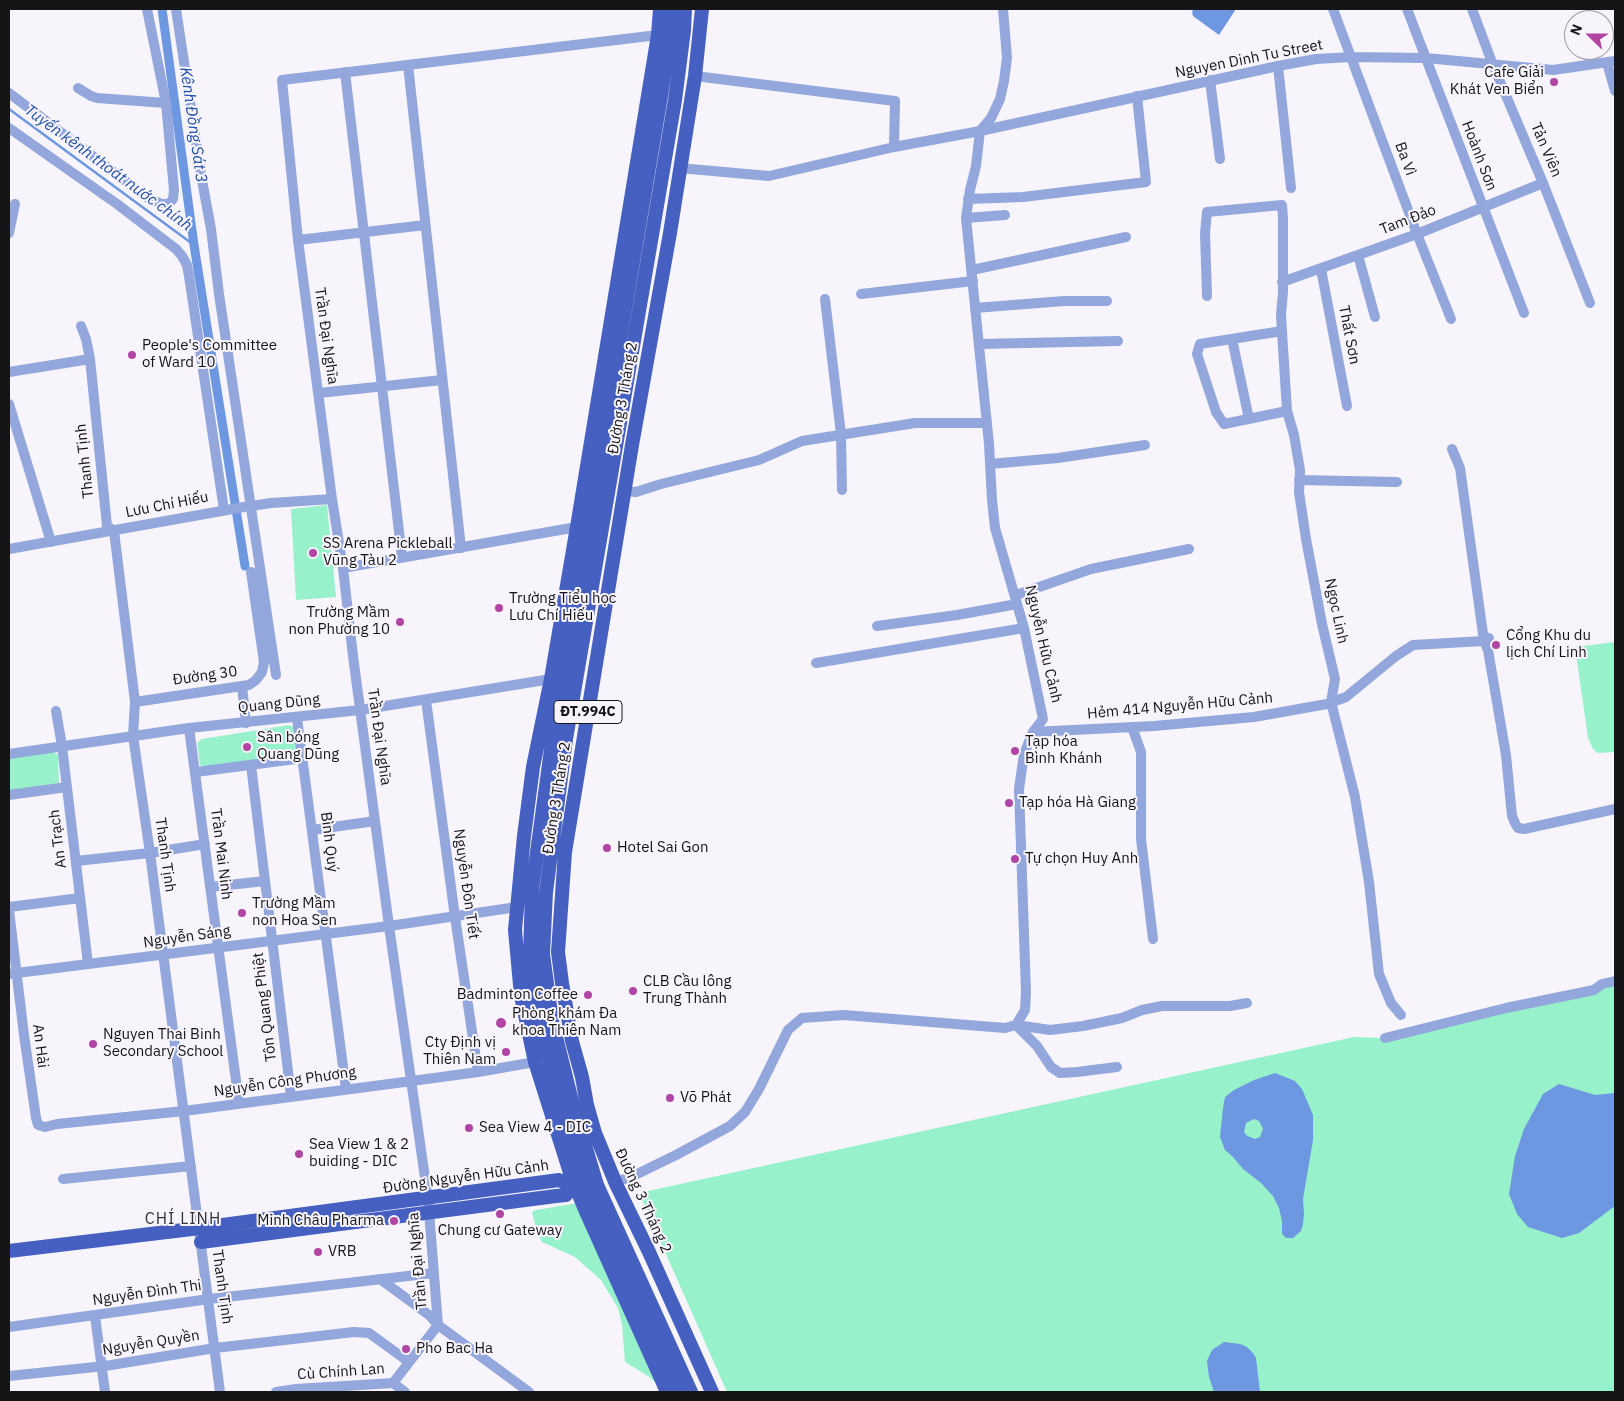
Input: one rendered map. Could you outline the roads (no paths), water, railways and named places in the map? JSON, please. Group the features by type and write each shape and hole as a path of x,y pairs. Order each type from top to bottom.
{"main road":[{"name":"Đường 3 Tháng 2","path":"590,480 658,35 660,9"},
{"name":"Đường 3 Tháng 2","path":"667,1392 582,1184 535,1062 521,996 515,930 533,767 556,680 590,480 662,96 672,9"},
{"name":"Đường 3 Tháng 2","path":"685,9 675,100 566,739 546,892 542,954 552,1021 573,1105 582,1184 691,1392"},
{"name":"Đường 3 Tháng 2","path":"702,9 695,76 680,168 564,852 558,952 574,1047 595,1134 615,1182 649,1252 712,1392"},
{"path":"604,519 619,521"},
{"name":"Đường 3 Tháng 2","path":"556,680 551,744 532,889 530,958 539,1025 582,1184 679,1392"},
{"path":"546,981 561,978"},
{"path":"582,1184 615,1182"},
{"name":"Đường Nguyễn Hữu Cảnh","path":"200,1235 428,1206 566,1195 582,1184"},
{"path":"9,1251 200,1235"}],"street":[{"path":"9,93 148,198 165,205 173,199 174,190 166,102 147,9"},
{"path":"176,9 211,229 248,506 276,675"},
{"name":"Nguyễn Hữu Cảnh","path":"1003,9 1007,58 1004,81 1000,99 990,118 980,131 976,166 968,199 966,218 987,423 995,528 1024,628 1043,719 1033,732 1024,754 1019,789 1026,992 1025,1010 1016,1025"},
{"name":"Ba Vì","path":"1334,9 1417,234 1451,319"},
{"name":"Hoành Sơn","path":"1407,9 1524,313"},
{"name":"Tản Viên","path":"1472,9 1590,303"},
{"path":"402,557 345,72 658,35"},
{"name":"Nguyen Dinh Tu Street","path":"680,168 769,176 894,147 980,131 1210,80 1316,59 1351,57 1426,58 1553,70 1611,62"},
{"path":"1611,62 1615,91"},
{"path":"408,65 461,548"},
{"path":"1278,66 1291,188"},
{"name":"Trần Đại Nghĩa","path":"345,72 282,80 298,240 389,926 412,1081 428,1206 434,1273 438,1325 393,1383"},
{"path":"695,76 895,101 894,147"},
{"path":"1210,80 1220,159"},
{"path":"78,88 97,98 166,102"},
{"path":"968,199 1024,197 1146,182 1137,96"},
{"path":"9,128 117,204 176,249 182,256 187,265 189,276 225,510"},
{"name":"Tam Đảo","path":"1282,282 1417,234 1543,183"},
{"path":"9,234 15,204"},
{"name":"Ngọc Linh","path":"1207,296 1205,233 1207,212 1282,205 1282,331 1287,411 1294,435 1300,470 1299,492 1306,539 1322,624 1335,679 1331,702 1356,798 1369,882 1376,955 1380,974 1391,1003 1401,1015"},
{"path":"966,218 1005,215"},
{"path":"298,240 425,225"},
{"path":"861,294 973,275 1126,237"},
{"path":"1358,255 1375,317"},
{"name":"Thất Sơn","path":"1321,269 1348,406"},
{"path":"825,299 841,434 842,490"},
{"path":"976,308 1064,301 1107,302"},
{"name":"Thanh Tịnh","path":"81,326 90,359 108,526 114,530 135,702 133,736 220,1392"},
{"path":"1282,331 1200,344 1196,354 1216,412 1224,424 1287,411"},
{"path":"1232,339 1249,419"},
{"path":"979,344 1118,341"},
{"path":"9,372 90,359"},
{"path":"319,393 442,380"},
{"path":"9,404 51,542"},
{"path":"624,491 636,492 759,460 802,441 915,423 987,423"},
{"path":"990,464 1058,458 1145,445"},
{"path":"1452,449 1460,468 1486,640 1506,755 1512,816 1518,828 1524,829 1615,809"},
{"path":"1299,480 1397,482"},
{"name":"Lưu Chí Hiếu","path":"9,549 248,506 332,499"},
{"path":"343,568 582,527"},
{"path":"877,626 957,615 1016,599 1091,569 1189,549"},
{"name":"Đường 30","path":"135,702 249,685 256,680 262,672 264,662 251,572"},
{"path":"816,663 1024,628"},
{"name":"Hẻm 414 Nguyễn Hữu Cảnh","path":"1033,732 1132,727 1254,717 1331,702 1346,697 1396,656 1414,645 1486,640"},
{"name":"Quang Dũng","path":"9,754 189,728 360,710 556,680"},
{"path":"242,686 246,723"},
{"name":"Nguyễn Đôn Tiết","path":"426,700 478,1072"},
{"name":"An Trạch","path":"56,711 62,746 88,964"},
{"name":"Bình Quý","path":"297,718 346,1089"},
{"path":"1132,727 1141,752 1141,839 1153,939"},
{"name":"Trần Mai Ninh","path":"189,728 239,1103"},
{"path":"196,772 302,758"},
{"name":"Tôn Quang Phiệt","path":"251,765 291,1096"},
{"path":"9,795 67,787"},
{"path":"312,830 375,821"},
{"path":"76,861 150,853 205,844"},
{"path":"210,887 265,881"},
{"path":"9,909 80,898"},
{"name":"Nguyễn Sáng","path":"13,973 389,926 517,907"},
{"name":"An Hải","path":"9,909 13,973 38,1125"},
{"path":"1385,1038 1506,1008 1594,990 1602,984 1615,982"},
{"path":"615,1182 631,1177 730,1126 745,1112 760,1090 788,1030 802,1018 844,1015 1005,1028 1016,1025 1050,1030 1122,1018 1142,1010 1162,1006 1230,1006 1247,1003"},
{"path":"1016,1025 1037,1046 1051,1067 1060,1073 1117,1067"},
{"path":"559,1048 574,1047"},
{"name":"Nguyễn Công Phương","path":"38,1125 45,1127 78,1121 184,1111 478,1072 535,1062"},
{"path":"573,1105 585,1096"},
{"path":"63,1179 191,1166"},
{"name":"Nguyễn Đình Thi","path":"9,1327 209,1299 434,1273"},
{"path":"380,1279 429,1315 438,1325 529,1392"},
{"path":"95,1316 105,1392"},
{"name":"Nguyễn Quyền","path":"9,1376 102,1366 215,1348 354,1332 370,1333 409,1362"},
{"name":"Cù Chính Lan","path":"276,1392 393,1383 405,1392"}],"water":[{"path":"1196,9 1236,9 1219,35 1193,16 1192,11"},
{"path":"1275,1073 1295,1081 1302,1089 1313,1115 1313,1140 1303,1199 1303,1224 1301,1231 1293,1238 1286,1238 1282,1234 1279,1208 1273,1196 1225,1150 1220,1137 1225,1097 1254,1080","holes":["1254,1119 1259,1121 1263,1129 1260,1137 1255,1139 1247,1136 1244,1132 1246,1123"]},
{"path":"1559,1084 1595,1095 1615,1093 1615,1206 1579,1233 1562,1238 1528,1227 1517,1214 1509,1194 1515,1156 1524,1129 1543,1094"},
{"path":"1224,1342 1240,1344 1247,1347 1253,1353 1256,1358 1260,1392 1214,1392 1209,1377 1207,1361 1212,1350"}],"waterway":[{"name":"Kênh Đồng Sát 3","path":"162,9 194,245 245,566"},
{"name":"Tuyến kênh thoát nước chính","path":"9,109 194,245"}],"place":[{"name":"Cafe Giải Khát Ven Biển","path":"1554,82"},
{"name":"People's Committee of Ward 10","path":"132,355"},
{"name":"SS Arena Pickleball Vũng Tàu 2","path":"313,553"},
{"name":"Trường Tiểu học Lưu Chí Hiếu","path":"499,608"},
{"name":"Trường Mầm non Phường 10","path":"400,622"},
{"name":"Cổng Khu du lịch Chí Linh","path":"1496,645"},
{"name":"Sân bóng Quang Dũng","path":"247,747"},
{"name":"Tạp hóa Bình Khánh","path":"1015,751"},
{"name":"Tạp hóa Hà Giang","path":"1009,803"},
{"name":"Hotel Sai Gon","path":"607,848"},
{"name":"Tự chọn Huy Anh","path":"1015,859"},
{"name":"Trường Mầm non Hoa Sen","path":"242,913"},
{"name":"CLB Cầu lông Trung Thành","path":"633,991"},
{"name":"Badminton Coffee","path":"588,995"},
{"name":"Phòng khám Đa khoa Thiên Nam","path":"501,1023"},
{"name":"Nguyen Thai Binh Secondary School","path":"93,1044"},
{"name":"Cty Định vị Thiên Nam","path":"506,1052"},
{"name":"Võ Phát","path":"670,1098"},
{"name":"Sea View 4 - DIC","path":"469,1128"},
{"name":"Sea View 1 & 2 buiding - DIC","path":"299,1154"},
{"name":"Chung cư Gateway","path":"500,1214"},
{"name":"Minh Châu Pharma","path":"394,1221"},
{"name":"VRB","path":"318,1252"},
{"name":"Pho Bac Ha","path":"406,1349"}],"district":[{"name":"CHÍ LINH","path":"183,1219"}]}
